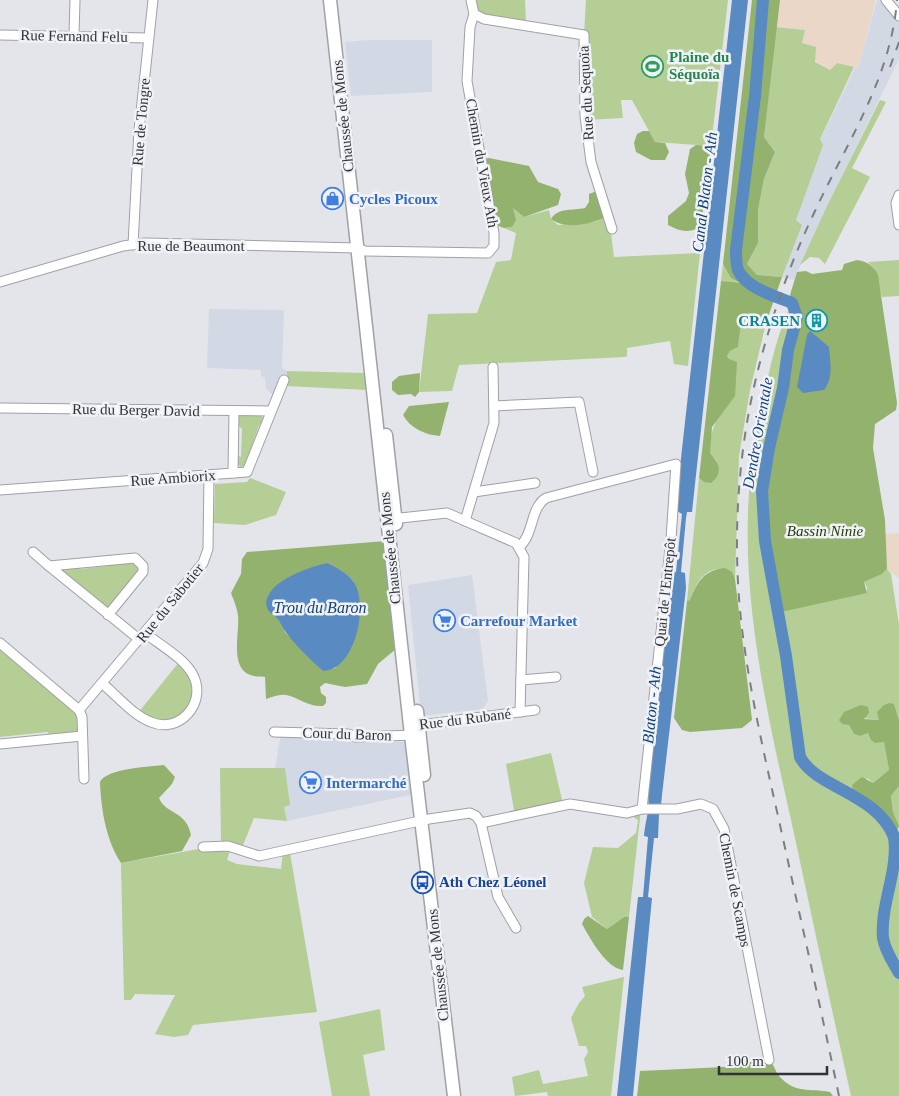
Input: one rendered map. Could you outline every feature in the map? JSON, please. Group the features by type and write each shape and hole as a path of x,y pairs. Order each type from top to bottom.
{"main road":[{"name":"Chaussée de Mons","path":"330,0 361,250"},
{"name":"Chaussée de Mons","path":"336,0 361,250 458,1096"},
{"name":"Chaussée de Mons","path":"426,820 454,1096"}],"street":[{"path":"74,0 74,36"},
{"name":"Rue de Tongre","path":"133,245 138,140 153,0"},
{"name":"Chemin du Vieux Ath","path":"361,250 488,253 494,246 494,233 467,81 470,27 474,14 471,0"},
{"path":"886,0 899,16"},
{"name":"Rue du Sequoïa","path":"474,14 484,19 584,35 585,116 591,162 612,229"},
{"name":"Rue Fernand Felu","path":"0,35 148,38"},
{"path":"899,195 896,203 899,225"},
{"name":"Rue de Beaumont","path":"0,282 133,245 361,250"},
{"path":"465,521 494,423 493,367"},
{"name":"Rue Ambiorix","path":"0,490 247,472 284,380"},
{"path":"494,406 579,402 593,472"},
{"name":"Rue du Berger David","path":"0,408 271,411"},
{"path":"233,473 234,412"},
{"name":"Quai de l'Entrepôt","path":"519,547 525,542 540,502 546,498 676,464 649,809"},
{"name":"Rue du Sabotier","path":"79,710 199,570 208,550 208,475"},
{"path":"474,492 534,483"},
{"path":"391,519 447,513 516,543 519,547"},
{"name":"Rue du Rubané","path":"519,547 524,557 520,712"},
{"path":"33,552 108,614 185,666 194,677 197,695 191,711 177,722 156,724 144,718 102,684"},
{"path":"49,566 135,558 140,562 143,572 108,614"},
{"path":"0,643 79,710 82,717 84,779"},
{"path":"521,680 556,677"},
{"name":"Rue du Rubané","path":"415,731 535,710"},
{"name":"Cour du Baron","path":"274,732 348,734 356,737 415,731"},
{"path":"0,744 82,736"},
{"name":"Chemin de Scamps","path":"482,823 570,804 620,812 706,805 714,809 721,818 769,1060"},
{"path":"203,847 228,846 259,856 426,820 470,813 476,816 482,823 498,897 516,928"}],"shaded area":[{"path":"780,0 876,0 858,68 837,63 830,70 815,61 814,55 802,43 805,30 777,27"},
{"path":"877,0 881,0 899,21 899,59 827,206 794,280 782,277 802,225 795,220 820,140 855,68 858,68"},
{"path":"432,40 432,92 351,96 345,42"},
{"path":"209,309 284,310 282,368 287,371 286,380 274,396 266,389 265,378 261,376 261,370 207,368"},
{"path":"899,533 898,578 887,569 885,534"},
{"path":"472,575 488,701 483,709 421,716 408,585"},
{"path":"281,733 342,735 356,742 409,742 415,794 287,821 284,806 289,805 285,769 275,768"}],"green space":[{"path":"471,0 525,0 526,26 479,17"},
{"name":"Plaine du Séquoïa","path":"586,0 728,0 711,146 655,142 632,100 621,100 623,118 586,120 584,35"},
{"path":"752,0 780,0 764,137 775,152 764,179 758,210 758,243 747,264 757,275 782,277 766,323 742,317 738,347 730,351 727,356 729,359 737,362 735,396 712,427 710,453 718,465 719,472 711,483 704,482 699,478 721,281 740,283 731,278 723,264"},
{"path":"776,27 805,30 802,43 816,47 815,62 830,70 837,63 854,67 820,139 823,145 796,220 802,225 782,277 757,275 747,264 758,243 758,210 764,179 775,152 764,137"},
{"path":"880,100 886,102 852,168 870,177 825,264 819,258 810,257 800,265 827,206"},
{"path":"649,131 655,142 665,143 669,152 665,160 651,160 636,152 634,143 637,134"},
{"path":"696,145 711,146 701,227 688,231 668,225 668,216 686,201 689,193 685,174 690,149"},
{"path":"489,158 529,166 538,182 558,189 561,194 558,205 524,217 513,208 516,220 512,227 504,228 493,224 485,159"},
{"path":"597,191 609,216 580,225 565,225 551,219 562,211 585,208 589,202 589,194"},
{"path":"512,207 524,217 549,210 551,219 558,225 594,222 609,216 614,257 700,253 688,366 674,364 670,341 627,348 627,356 625,357 459,365 452,391 419,392 428,314 477,313 496,262 511,260 516,233 504,228 512,227"},
{"name":"Bassin Ninie","path":"857,260 870,264 878,275 897,403 896,410 875,424 873,448 885,520 887,569 882,574 864,582 867,593 781,612 777,608 765,541 762,491 769,448 783,388 788,350 797,317 790,295 797,272 806,271 812,274 842,270 844,264"},
{"path":"899,260 899,296 882,297 874,268 868,262"},
{"path":"723,264 731,278 741,284 721,281"},
{"path":"792,303 797,317 788,350 783,388 769,448 762,491 765,541 777,607 867,593 867,587 864,582 882,574 887,569 891,574 899,625 899,720 894,704 879,720 863,718 869,713 849,725 854,734 860,736 868,733 875,743 884,741 889,770 873,783 867,778 856,797 885,821 891,832 899,830 899,1096 851,1096 767,710 753,623 749,580 748,536 751,469 771,363 782,326"},
{"path":"742,317 766,323 750,390 739,456 735,579 732,574 724,569 710,571 701,578 690,600 687,601 699,478 704,482 717,461 710,453 710,438 716,421 729,359 727,356 730,351 738,347"},
{"path":"287,371 366,373 368,390 286,386"},
{"path":"420,373 419,392 415,397 411,394 398,395 392,390 392,382 399,376"},
{"path":"449,402 440,436 418,430 403,415 409,406"},
{"path":"243,414 259,414 264,419 263,424 259,425 245,466 241,467 236,463 236,455 241,457 242,429 236,423 239,416"},
{"path":"250,478 286,492 276,515 245,525 214,523 215,484 247,482"},
{"path":"386,541 397,648 378,664 367,684 345,687 325,683 320,687 321,693 326,697 326,703 323,706 312,705 286,695 278,695 266,699 265,677 246,673 238,659 238,616 231,593 241,574 242,559 247,552","holes":["328,563 346,574 354,582 347,653 335,668 323,671 285,632 268,595 274,588 288,579"]},
{"path":"135,558 143,566 108,615 95,598 76,582 72,585 61,572 62,569 76,564 81,569 108,566 112,560"},
{"path":"725,568 732,572 735,579 752,720 742,728 690,732 682,730 674,718 687,601 690,600 702,578 711,571"},
{"path":"0,643 79,710 82,736 53,738 47,732 0,737"},
{"path":"180,661 190,671 195,704 170,724 138,713"},
{"path":"894,704 899,720 899,786 891,796 893,812 899,826 897,832 891,832 885,821 853,793 852,785 862,777 873,783 889,770 884,742 875,743 871,740 868,733 860,736 854,734 849,725 842,724 839,720 844,712 861,705 868,707 869,713 864,719 879,720 877,712 884,705"},
{"path":"551,753 563,804 515,816 506,764"},
{"path":"164,765 175,777 172,784 159,798 166,807 185,821 191,835 182,851 121,863 105,824 100,782 104,777 119,771"},
{"path":"220,768 285,768 290,805 284,807 287,821 254,818 241,850 230,850 227,860 237,864 281,869 283,852 290,853 317,1012 193,1025 188,1035 174,1037 155,1034 175,995 135,994 131,1000 124,1000 121,863 221,845"},
{"path":"899,786 899,826 893,812 891,796"},
{"path":"641,809 629,917 624,917 607,929 592,917 584,883 593,847 618,848 636,833 638,820 627,813"},
{"path":"588,916 607,929 624,917 629,917 623,970 611,964 594,944 582,924"},
{"path":"624,977 611,1096 548,1096 547,1092 515,1096 512,1077 539,1070 543,1084 588,1076 584,1059 588,1052 586,1046 579,1046 571,1018 585,996 582,987"},
{"path":"380,1009 385,1050 363,1055 370,1096 332,1096 319,1022"},
{"path":"769,1060 779,1076 791,1086 830,1092 833,1096 637,1096 640,1071 724,1067 733,1064"}],"water":[{"path":"732,0 748,0 692,512 687,512 686,518 681,572 685,573 686,588 661,806 655,813 659,814 658,838 654,838 648,897 652,898 633,1096 617,1096 638,897 643,897 648,837 644,836 648,796 671,572 676,572 682,514 677,511 680,467"},
{"path":"810,331 829,347 830,375 824,390 803,393 797,387 807,335"},
{"name":"Trou du Baron","path":"328,563 345,573 353,581 358,591 360,605 356,635 351,649 344,660 334,668 323,671 298,647 278,619 268,611 267,598 279,583 289,577"}],"waterway":[{"name":"Dendre Orientale","path":"763,0 755,96 736,263 738,270 747,282 762,291 792,303 797,317 788,350 783,388 769,448 762,491 765,541 786,656 800,757 808,768 819,776 874,810 886,822 894,837 894,862 884,913 883,938 887,952 899,973"}],"railway":[{"path":"839,1096 752,692 740,610 737,540 738,505 745,434 751,400 770,326 790,268 806,230 877,83 893,29 897,0"},
{"path":"890,67 899,42"}],"place":[{"name":"Plaine du Séquoïa","path":"653,66"},
{"name":"Cycles Picoux","path":"333,199"},
{"name":"CRASEN","path":"816,321"},
{"name":"Carrefour Market","path":"444,621"},
{"name":"Intermarché","path":"310,783"},
{"name":"Ath Chez Léonel","path":"423,882"}],"water label":[{"name":"Canal Blaton - Ath","path":"704,192"},
{"name":"Blaton - Ath","path":"651,705"}]}
